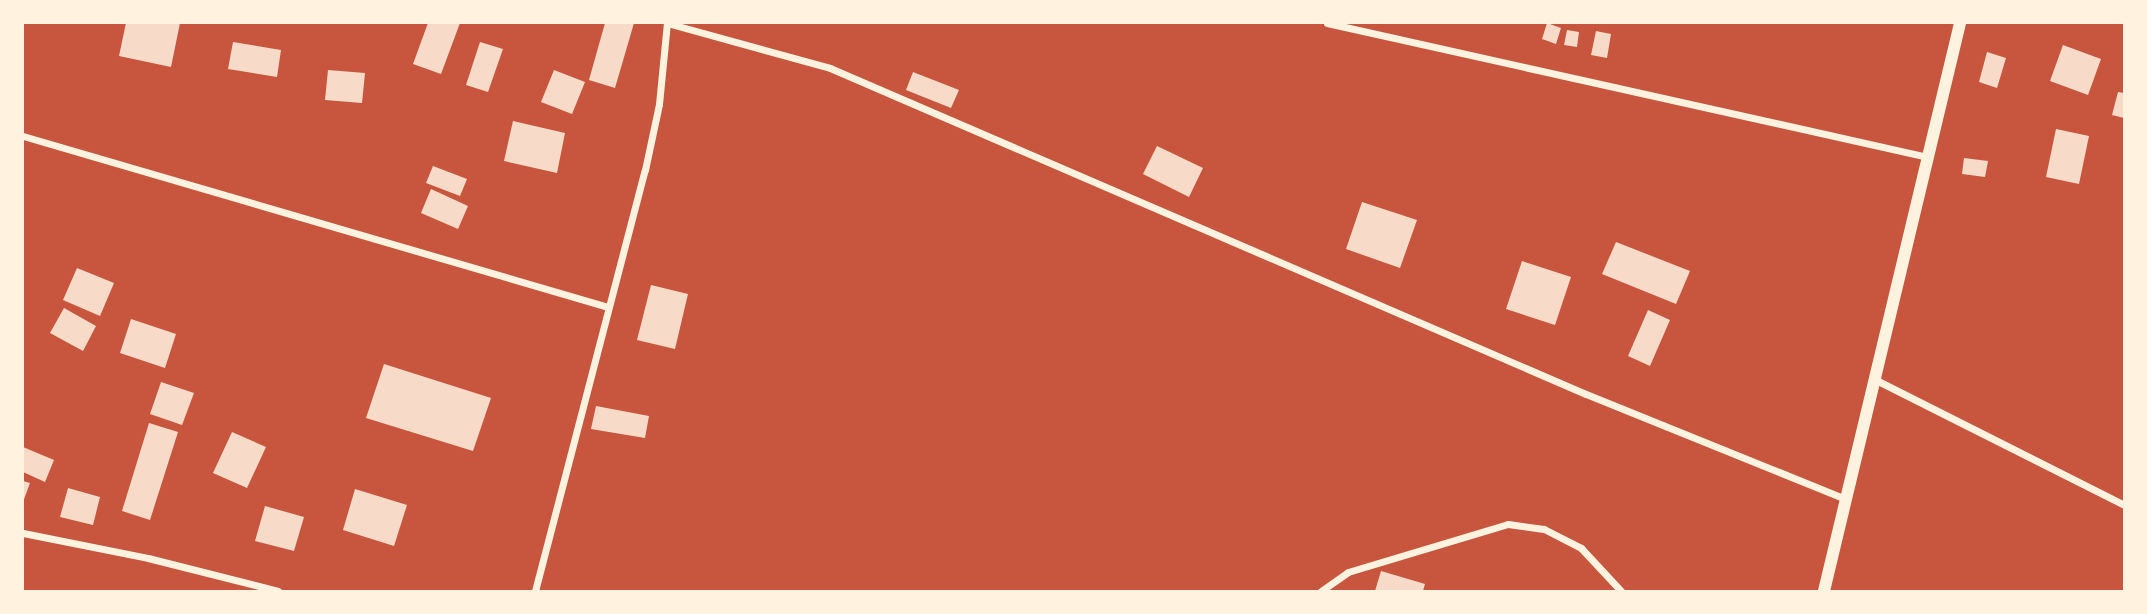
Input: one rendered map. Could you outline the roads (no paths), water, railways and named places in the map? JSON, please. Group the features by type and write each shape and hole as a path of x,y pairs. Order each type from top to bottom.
{"street":[{"path":"535,591 648,157 667,23 830,68 1586,394 1846,499"},
{"path":"1327,23 1928,157"},
{"path":"1824,591 1960,23"},
{"path":"23,136 608,307"},
{"path":"1873,379 2124,505"},
{"path":"1321,591 1348,572 1508,524 1544,529 1581,548 1621,591"},
{"path":"23,533 148,558 278,591"}]}
